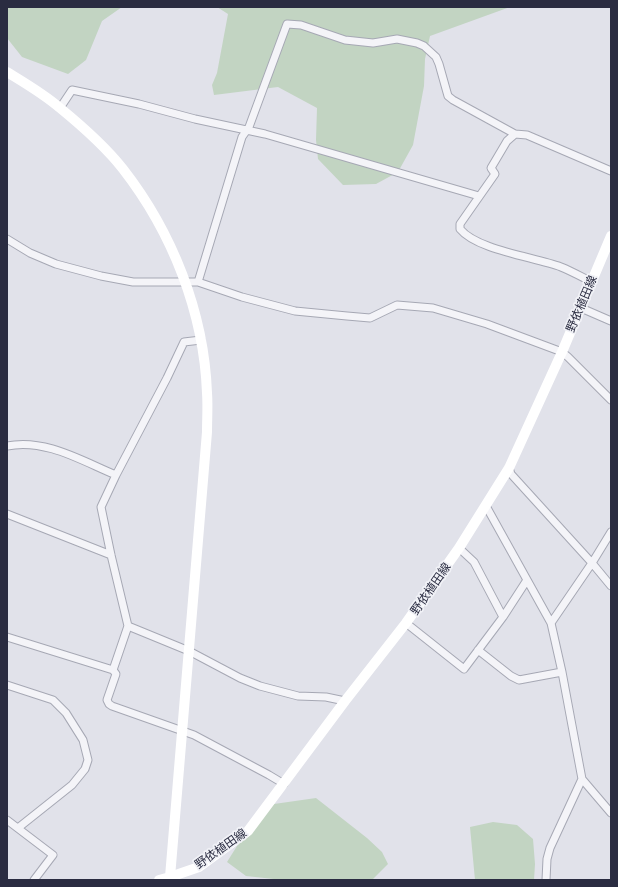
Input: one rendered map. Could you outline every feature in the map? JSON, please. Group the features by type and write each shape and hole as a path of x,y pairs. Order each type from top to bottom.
{"street":[{"path":"198,282 242,137 248,131 287,24 301,25 345,40 373,43 397,39 424,46 436,57 448,96 515,134 527,135 611,171"},
{"path":"7,72 43,95 60,108 106,151 122,168 136,187 165,236 186,282 200,340 207,392 207,432 170,878"},
{"path":"60,108 72,90 139,104 265,134 480,196"},
{"path":"515,134 507,142 491,168 495,174 460,224 460,229 465,235 483,244 562,267 592,282"},
{"name":"野依植田線","path":"159,880 170,878 199,867 248,831 406,623 460,548 509,468 562,352 611,236"},
{"path":"7,239 30,253 56,264 101,276 133,282 198,282 242,297 295,311 370,318 397,305 432,308 487,324 562,352 611,400"},
{"path":"581,308 611,321"},
{"path":"113,670 128,626 101,507 184,342 200,340"},
{"path":"7,446 18,444 44,446 63,452 116,475"},
{"path":"509,468 511,474 611,586"},
{"path":"486,506 551,623 562,672 582,779 611,813"},
{"path":"7,514 111,555"},
{"path":"551,623 592,563 611,532"},
{"path":"460,548 474,562 503,617"},
{"path":"406,623 464,669 503,617 527,580"},
{"path":"128,626 189,651 240,678 260,686 298,696 326,697 345,702"},
{"path":"7,637 113,670 116,674 107,700 109,704 183,730 284,784"},
{"path":"478,650 511,676 519,680 562,672"},
{"path":"7,685 53,700 66,714 83,740 88,760 85,769 72,785 18,828"},
{"path":"546,880 547,859 550,848 582,779"},
{"path":"7,820 53,855 34,880"}],"green space":[{"path":"7,7 122,7 102,21 86,60 68,74 22,57 7,38"},
{"path":"217,7 510,7 430,36 425,59 424,86 413,145 398,172 376,184 343,185 318,159 316,140 317,108 278,87 214,95 212,85 217,73 228,14"},
{"path":"316,798 367,838 382,852 388,864 372,880 283,880 246,876 227,862 242,838 274,804"},
{"path":"493,822 517,825 533,839 535,864 534,880 475,880 470,827"}]}
